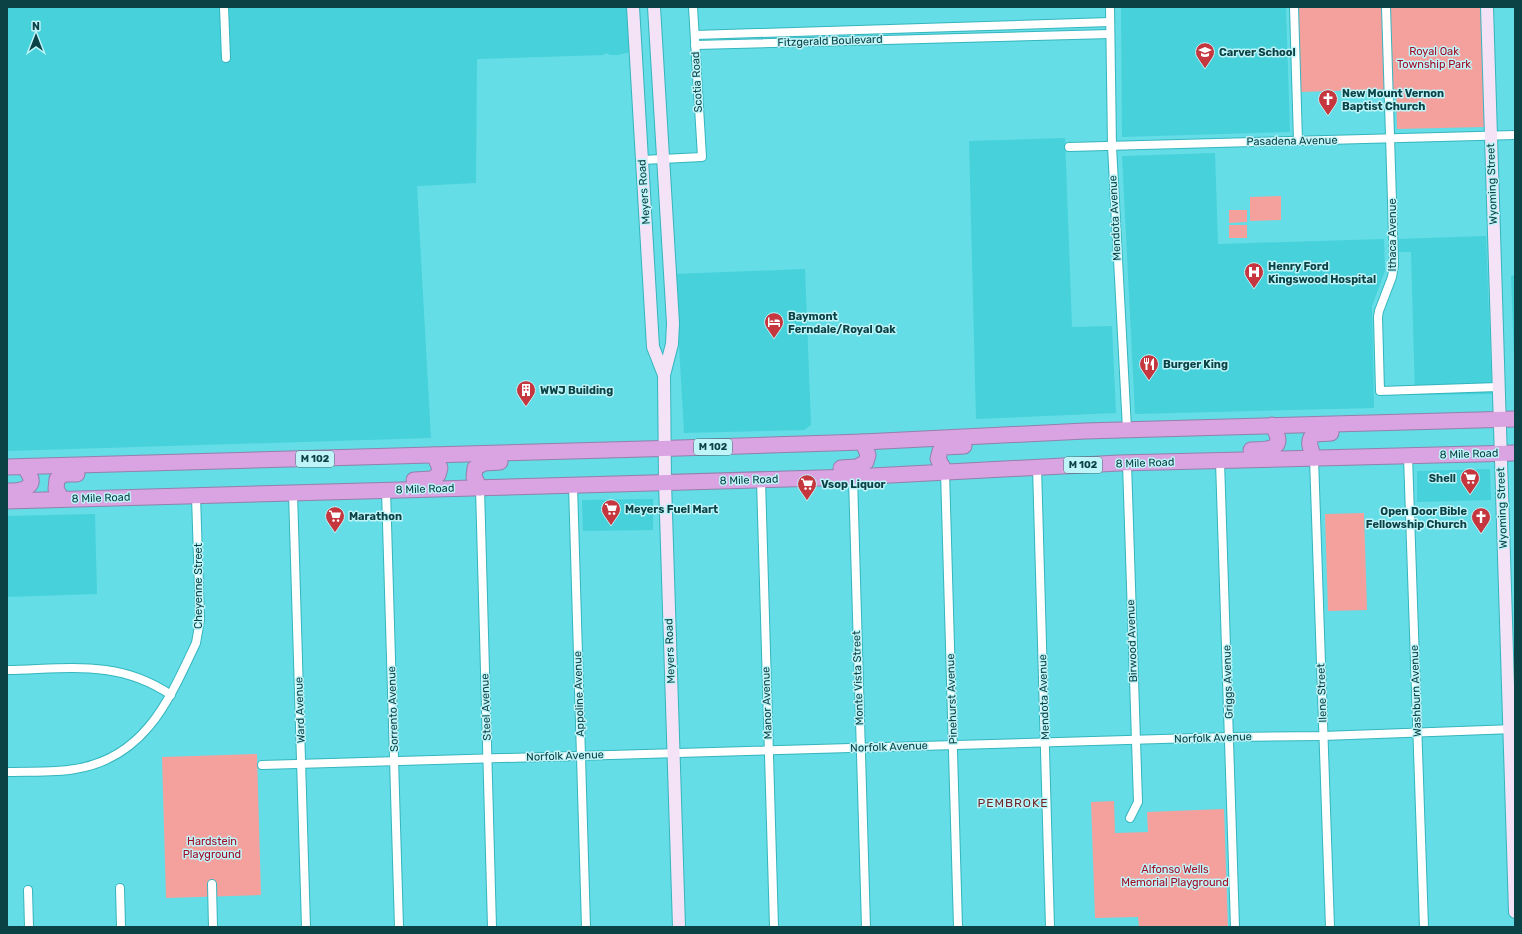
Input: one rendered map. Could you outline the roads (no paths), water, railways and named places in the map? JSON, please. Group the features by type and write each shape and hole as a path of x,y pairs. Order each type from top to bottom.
{"highway":[{"name":"M 102","path":"7,467 665,449 863,442 1041,432 1515,419"},
{"path":"1314,458 1309,444 1310,438 1314,434 1432,430 1445,421"},
{"path":"1178,462 1200,452 1264,450 1274,448 1277,445 1278,437 1272,426"},
{"path":"945,472 939,462 938,456 944,447 1010,443 1041,432"},
{"path":"672,482 698,472 857,467 863,464 868,458 868,453 863,442"},
{"path":"480,488 475,479 474,470 479,465 484,463 638,458 650,449"},
{"name":"8 Mile Road","path":"7,501 761,480 853,477 1037,466 1511,452"},
{"path":"337,492 363,481 426,480 434,478 439,473 440,468 434,455"},
{"path":"62,499 56,489 55,484 56,478 60,475 144,472 177,462"},
{"path":"7,491 22,490 29,485 31,479 30,474 24,467"}],"street":[{"path":"224,7 226,58"},
{"name":"Meyers Road","path":"633,7 653,347 664,375"},
{"name":"Meyers Road","path":"654,7 672,323 672,344 664,375 665,449 672,482 674,753 679,927"},
{"name":"Scotia Road","path":"663,158 702,157 693,7"},
{"name":"Mendota Avenue","path":"1110,7 1112,146 1127,429"},
{"path":"1294,7 1298,141"},
{"name":"Ithaca Avenue","path":"1386,7 1394,265 1392,277 1378,316 1380,391 1498,388"},
{"name":"Wyoming Street","path":"1487,7 1498,388 1500,419 1511,452 1512,729 1515,912"},
{"name":"Fitzgerald Boulevard","path":"695,35 1110,22"},
{"path":"1025,25 1025,36"},
{"path":"958,27 959,38"},
{"name":"Fitzgerald Boulevard","path":"892,29 892,39"},
{"name":"Fitzgerald Boulevard","path":"767,33 767,43"},
{"name":"Fitzgerald Boulevard","path":"695,45 1110,34"},
{"name":"Pasadena Avenue","path":"1069,147 1515,135"},
{"path":"642,160 663,158"},
{"name":"Washburn Avenue","path":"1408,456 1424,927"},
{"name":"Ilene Street","path":"1314,458 1330,927"},
{"name":"Griggs Avenue","path":"1220,461 1235,927"},
{"name":"Birwood Avenue","path":"1127,463 1138,802 1130,818"},
{"name":"Mendota Avenue","path":"1037,466 1050,927"},
{"name":"Pinehurst Avenue","path":"945,472 958,927"},
{"name":"Monte Vista Street","path":"853,477 866,927"},
{"name":"Manor Avenue","path":"761,480 774,927"},
{"name":"Appoline Avenue","path":"573,485 586,927"},
{"name":"Steel Avenue","path":"480,488 492,927"},
{"name":"Sorrento Avenue","path":"386,490 399,927"},
{"name":"Ward Avenue","path":"293,493 306,927"},
{"name":"Cheyenne Street","path":"7,772 74,769 105,761 119,753 143,734 153,722 171,695 196,643 200,625 196,496"},
{"path":"7,670 104,669 137,677 153,684 171,695"},
{"name":"Norfolk Avenue","path":"262,765 954,745 1045,744 1230,737 1323,736 1512,729"},
{"path":"212,884 213,927"},
{"path":"120,888 121,927"},
{"path":"28,890 29,927"}],"place":[{"name":"Carver School","path":"1205,69"},
{"name":"New Mount Vernon Baptist Church","path":"1328,116"},
{"name":"Henry Ford Kingswood Hospital","path":"1254,289"},
{"name":"Baymont Ferndale/Royal Oak","path":"774,339"},
{"name":"Burger King","path":"1149,381"},
{"name":"WWJ Building","path":"526,407"},
{"name":"Shell","path":"1470,495"},
{"name":"Vsop Liquor","path":"807,501"},
{"name":"Meyers Fuel Mart","path":"611,526"},
{"name":"Marathon","path":"335,533"},
{"name":"Open Door Bible Fellowship Church","path":"1481,534"}],"district":[{"name":"PEMBROKE","path":"1013,803"}],"park label":[{"name":"Royal Oak Township Park","path":"1434,57"},
{"name":"Hardstein Playground","path":"212,847"},
{"name":"Alfonso Wells Memorial Playground","path":"1175,875"}]}
